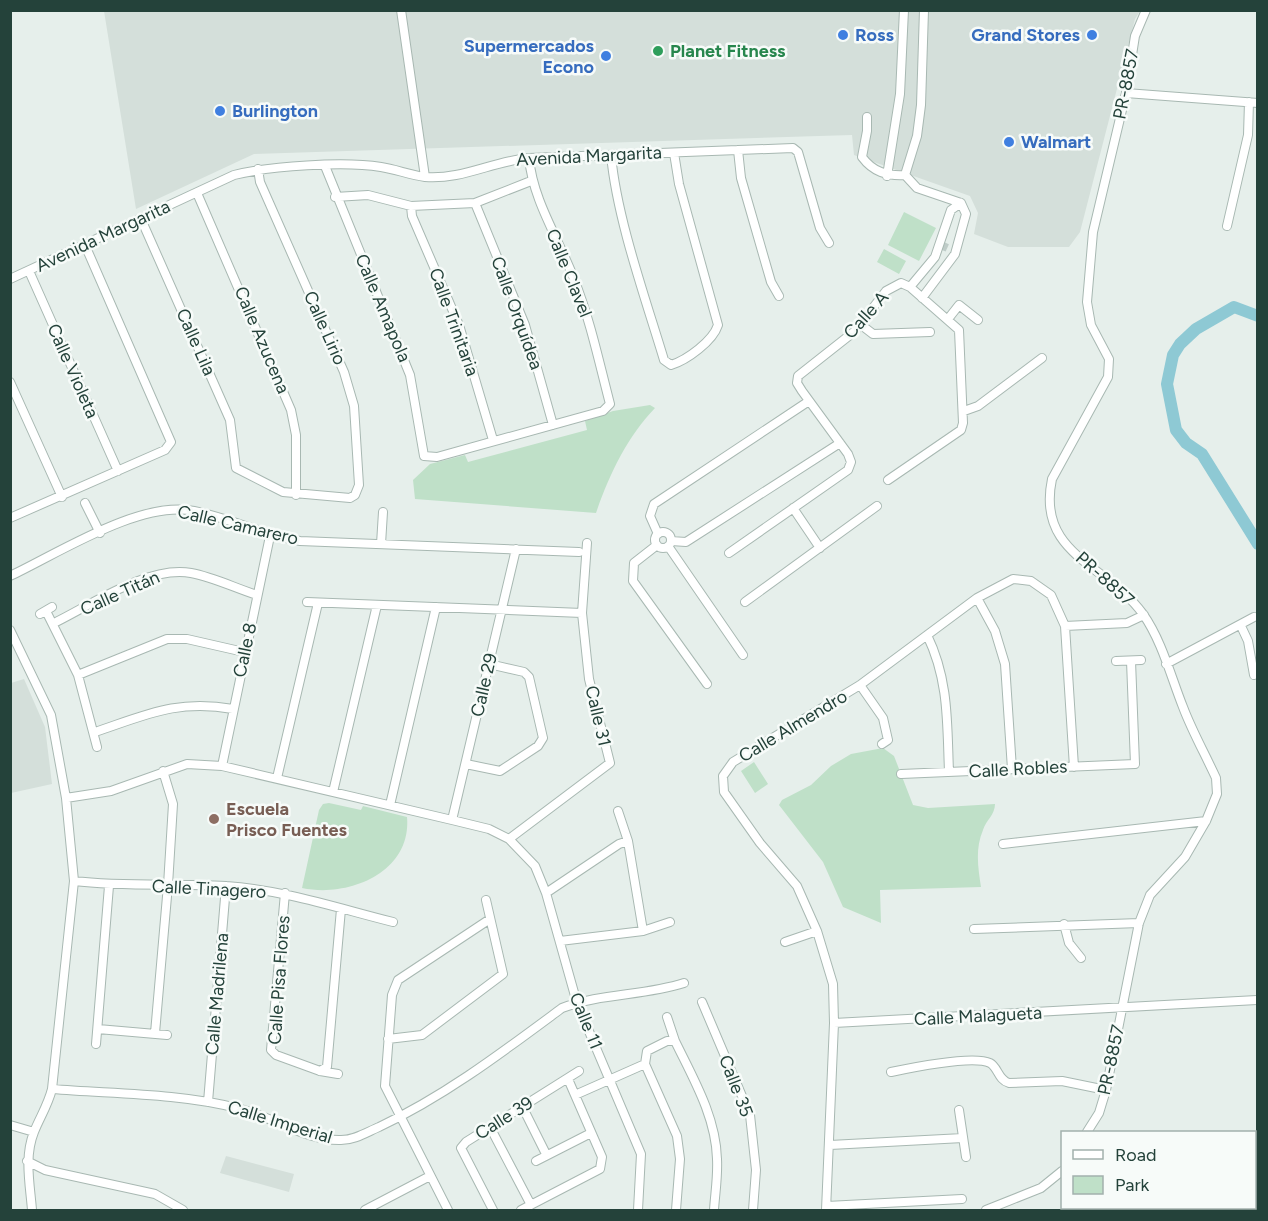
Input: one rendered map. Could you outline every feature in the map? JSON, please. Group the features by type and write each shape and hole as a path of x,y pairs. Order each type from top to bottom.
{"street":[{"path":"401,10 425,177"},
{"path":"887,176 899,105 904,10"},
{"path":"904,175 917,135 921,105 924,10"},
{"name":"PR-8857","path":"1088,1131 1099,1113 1106,1090 1140,923 1150,895 1185,857 1206,821 1217,794 1216,778 1144,615 1116,585 1062,542 1052,520 1049,493 1052,479 1108,377 1108,358 1091,325 1087,302 1093,232 1126,93 1135,36 1146,10"},
{"path":"1126,93 1253,102 1248,135 1227,226"},
{"path":"867,117 862,157 867,164 887,176 904,175 917,188 961,203 966,214 955,254 922,297"},
{"name":"Avenida Margarita","path":"10,279 234,175 258,169 325,166 378,166 425,177 457,176 507,160 529,158 793,148 798,152 820,228 829,243"},
{"path":"738,150 741,178 768,272 779,296"},
{"path":"611,155 614,181 654,325 664,360 671,365 680,362 715,333 718,325 679,184 674,153"},
{"name":"Calle Clavel","path":"529,158 531,181 575,279 590,325 610,404 603,411 553,425"},
{"name":"Calle Amapola","path":"325,166 336,197 392,325 410,375 424,456 437,457 494,440"},
{"name":"Calle Lirio","path":"258,169 260,182 344,372 354,406 360,485 355,495 350,498 296,495"},
{"path":"336,197 368,195 411,206 475,203 531,181"},
{"name":"Calle Azucena","path":"197,193 291,410 296,435 296,495"},
{"name":"Calle Orquídea","path":"475,203 525,325 553,425"},
{"path":"935,257 951,210 961,203"},
{"name":"Calle Trinitaria","path":"411,206 412,216 459,325 494,440"},
{"name":"Calle Lila","path":"141,219 231,420 236,468 283,492 296,495"},
{"path":"945,232 946,241"},
{"path":"11,519 165,450 171,442 85,245"},
{"path":"910,287 942,250"},
{"name":"Calle Violeta","path":"28,271 118,471"},
{"name":"Calle A","path":"729,553 848,470 851,462 797,383 798,376 860,324 893,285 901,283 910,287 958,330 964,411 961,430 888,480"},
{"path":"948,319 959,305 978,320"},
{"path":"860,324 873,334 930,332"},
{"path":"964,411 978,406 1042,358"},
{"path":"10,382 62,497"},
{"path":"658,534 650,516 654,504 809,401"},
{"path":"494,440 553,425"},
{"path":"658,534 655,539 657,545 662,548 669,544 687,542 840,443"},
{"path":"85,503 100,532"},
{"path":"745,602 877,506"},
{"name":"Calle Camarero","path":"10,576 133,516 168,508 194,511 270,536 300,541 579,552"},
{"path":"794,508 820,548"},
{"path":"381,544 383,512"},
{"path":"658,534 667,533 669,544 743,655"},
{"name":"Calle 8","path":"222,766 270,536"},
{"name":"Calle 31","path":"509,839 610,763 589,679 582,613 586,543"},
{"path":"657,545 634,563 633,581 707,684"},
{"name":"Calle 29","path":"452,820 516,549"},
{"name":"Calle Titán","path":"54,623 146,577 167,572 190,573 257,595"},
{"name":"Calle Almendro","path":"827,1208 834,1023 833,984 817,931 797,886 760,843 724,792 723,776 733,762 860,685 977,598 1013,579 1030,581 1051,595 1065,626 1074,767"},
{"path":"977,598 995,631 1005,664 1012,770"},
{"path":"307,602 582,613"},
{"path":"277,778 318,603"},
{"path":"333,792 376,605"},
{"path":"390,805 436,607"},
{"path":"46,611 78,675 95,732 97,747"},
{"path":"1065,626 1127,623 1144,615"},
{"path":"1167,664 1254,617"},
{"path":"1241,626 1248,640 1254,675"},
{"path":"10,630 51,714 66,798 74,881 52,1089 47,1108 34,1132 27,1161 32,1210"},
{"path":"927,635 939,659 945,682 949,772"},
{"path":"78,675 167,639 187,639 244,652"},
{"path":"1116,661 1142,660"},
{"name":"Calle Robles","path":"901,774 1135,764 1131,661"},
{"path":"466,764 500,771 538,747 543,738 530,677 524,672 489,664"},
{"path":"860,685 883,718 888,740 882,744"},
{"path":"95,732 174,706 205,704 233,709"},
{"path":"66,798 111,791 187,764 222,766 489,829 509,839"},
{"path":"155,1033 173,804 163,771"},
{"path":"618,811 628,841 643,931"},
{"path":"1003,844 1206,821"},
{"name":"Calle 11","path":"509,839 535,866 546,893 577,1003 641,1154 638,1210"},
{"path":"546,893 619,844 628,841"},
{"name":"Calle Tinagero","path":"74,881 109,886 226,886 285,893 393,922"},
{"path":"96,1044 109,886"},
{"name":"Calle Madrilena","path":"208,1102 226,886"},
{"name":"Calle Pisa Flores","path":"285,893 271,1050 276,1055 320,1071"},
{"path":"388,1039 422,1035 503,974 486,900"},
{"path":"320,1071 327,1067 341,909"},
{"path":"447,1210 385,1086 392,994 398,980 490,919"},
{"path":"560,941 643,931 670,922"},
{"path":"974,928 1140,923"},
{"path":"1064,924 1069,943 1081,958"},
{"path":"785,942 817,931"},
{"name":"Calle Imperial","path":"52,1089 208,1102 239,1108 312,1135 340,1140 354,1138 399,1118 478,1070 562,1008 577,1003 658,991 684,983"},
{"name":"Calle Malagueta","path":"834,1023 1257,1000"},
{"name":"Calle 35","path":"702,1002 750,1115 756,1170 753,1210"},
{"path":"667,1017 675,1041 704,1102 714,1133 717,1158 714,1210"},
{"path":"98,1029 167,1035"},
{"path":"675,1041 667,1041 647,1051 645,1064 677,1136 680,1159 676,1210"},
{"path":"891,1072 935,1064 984,1062 992,1065 1004,1082 1008,1083 1062,1082 1106,1090"},
{"path":"575,1095 645,1064"},
{"path":"320,1071 338,1074"},
{"name":"Calle 39","path":"493,1210 461,1148 466,1142 579,1071"},
{"path":"521,1210 600,1168 602,1157 568,1079"},
{"path":"522,1106 546,1154"},
{"path":"959,1110 966,1156"},
{"path":"10,1125 34,1132"},
{"path":"490,1127 531,1205"},
{"path":"536,1161 591,1133"},
{"path":"830,1145 963,1138"},
{"path":"27,1161 45,1170 156,1194 183,1210"},
{"path":"986,1210 1041,1188 1061,1172"},
{"path":"365,1210 430,1176"},
{"path":"827,1208 962,1199"}],"shaded area":[{"path":"104,11 1140,11 1135,19 1080,232 1069,247 1008,247 974,234 978,213 970,196 854,155 852,135 254,154 136,209"},
{"path":"24,679 45,727 52,784 11,793 11,683"},
{"path":"226,1156 294,1174 289,1192 220,1173"}],"green space":[{"path":"904,212 936,228 919,261 888,245"},
{"path":"884,249 906,261 899,274 877,262"},
{"path":"650,405 655,408 627,444 596,513 415,499 413,480 430,464 465,455 468,462 587,430 585,421 613,411"},
{"path":"883,748 894,756 913,805 928,808 995,804 994,811 980,837 978,865 981,887 880,890 881,923 843,907 823,862 779,805 782,800 811,785 831,766 851,754"},
{"path":"754,762 768,784 755,793 741,771"},
{"path":"329,803 361,810 363,806 407,817 406,837 399,853 388,867 374,877 357,885 339,889 302,888 319,810 323,804"}],"waterway":[{"path":"1258,316 1234,307 1196,329 1180,344 1173,355 1167,384 1176,430 1186,443 1202,454 1258,544"}],"tunnel":[{"path":"942,250 946,241"}],"place":[{"name":"Ross","path":"843,35"},
{"name":"Grand Stores","path":"1092,35"},
{"name":"Planet Fitness","path":"658,51"},
{"name":"Supermercados Econo","path":"606,56"},
{"name":"Burlington","path":"220,111"},
{"name":"Walmart","path":"1009,142"},
{"name":"Escuela Prisco Fuentes","path":"214,819"}]}
